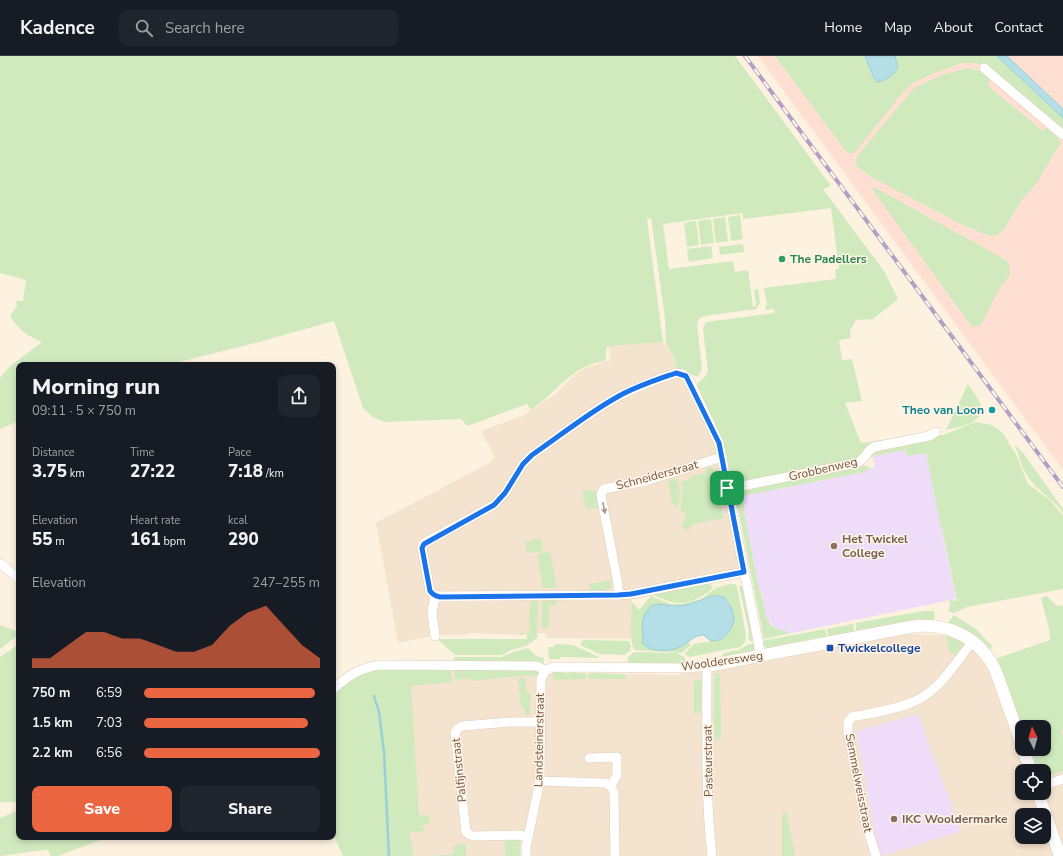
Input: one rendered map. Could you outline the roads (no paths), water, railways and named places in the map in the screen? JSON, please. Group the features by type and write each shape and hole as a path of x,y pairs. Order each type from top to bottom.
{"street":[{"path":"984,68 1063,135"},
{"path":"744,572 631,594 435,596 430,591 422,548 424,544 494,505 505,493 523,464 532,455 619,396 647,383 676,373 686,376 716,436 722,457 761,656"},
{"name":"Grobbenweg","path":"727,488 857,463 874,447 929,436 936,432"},
{"name":"Schneiderstraat","path":"618,595 618,584 601,495 604,489 646,481 722,457"},
{"path":"0,563 16,576"},
{"path":"435,596 432,613 435,636"},
{"name":"Woolderesweg","path":"336,687 356,671 379,665 536,666 545,671 553,667 688,668 707,666 922,625 955,631 973,641 986,654 995,669 1015,725"},
{"name":"Semmelweisstraat","path":"876,856 865,820 848,732 848,722 852,717 900,707 917,701 933,690 973,641"},
{"name":"Pasteurstraat","path":"707,666 710,839 712,856"},
{"name":"Landsteinerstraat","path":"526,856 528,837 540,781 541,679 545,671"},
{"name":"Palfijnstraat","path":"528,837 520,835 474,836 466,832 455,734 457,729 462,726 510,722 540,722"},
{"path":"589,758 617,757 617,775 611,786"},
{"path":"1051,783 1063,779"},
{"path":"540,781 605,783 611,786 614,792 615,856"},
{"path":"1040,800 1060,856"}],"water":[{"path":"865,56 895,56 898,67 889,77 877,82"},
{"path":"997,56 1007,56 1063,109 1063,118"},
{"path":"711,596 725,598 730,605 733,614 734,619 732,627 723,638 715,641 709,640 703,635 700,635 679,647 669,650 653,650 642,643 643,619 651,607 659,604 675,606 685,605"}],"waterway":[{"path":"374,696 379,712 384,753 389,856"}],"railway":[{"path":"745,56 1063,487"}],"place":[{"name":"The Padellers","path":"782,259"},
{"name":"Theo van Loon","path":"992,410"},
{"name":"Het Twickel College","path":"834,546"},
{"name":"Twickelcollege","path":"830,648"},
{"name":"IKC Wooldermarke","path":"894,819"}]}
